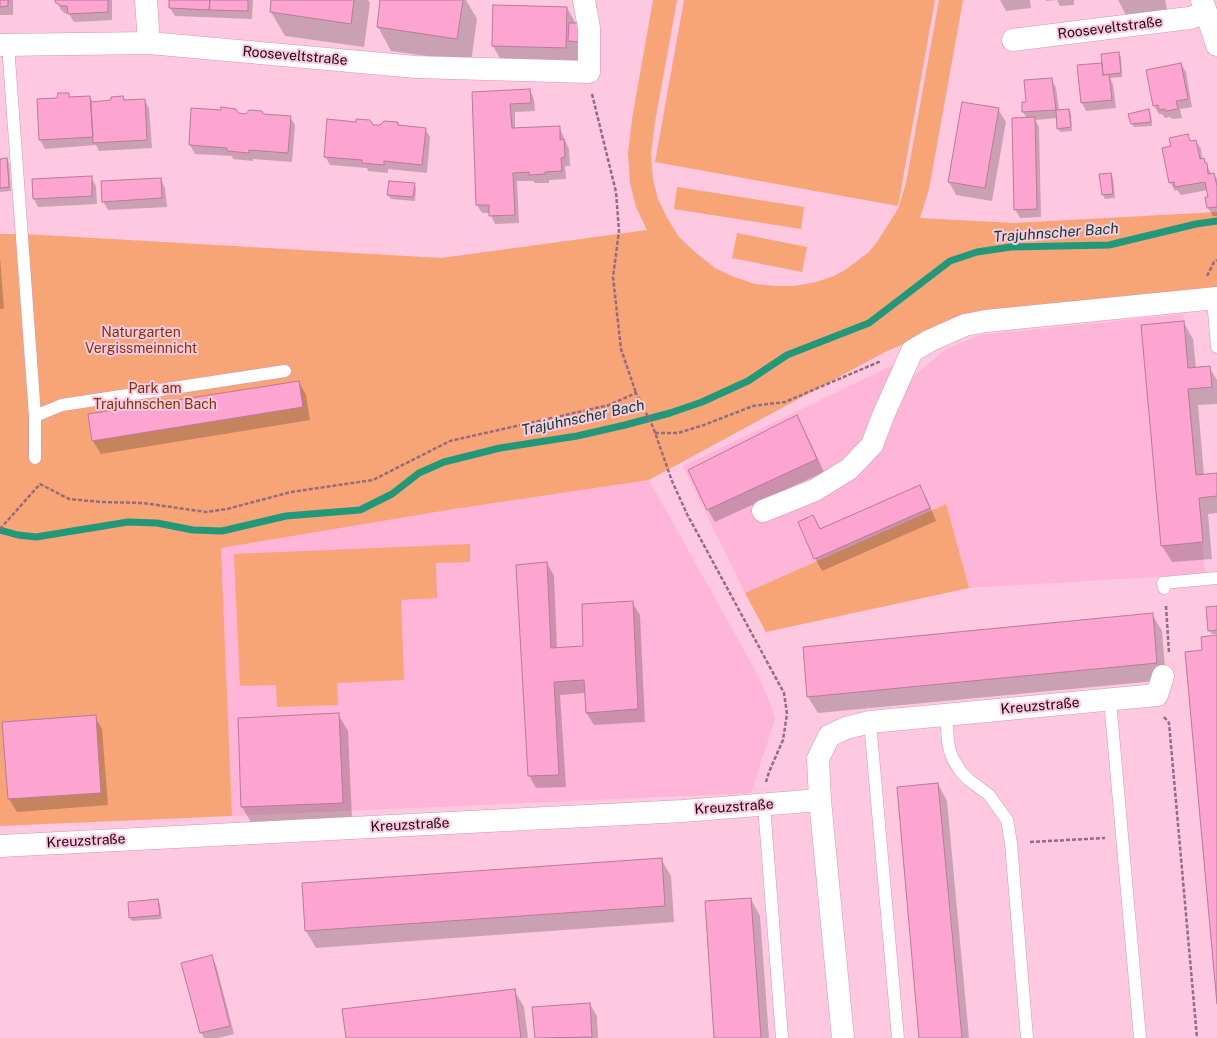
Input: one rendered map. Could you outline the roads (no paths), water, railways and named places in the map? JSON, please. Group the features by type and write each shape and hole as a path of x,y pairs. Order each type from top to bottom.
{"street":[{"path":"146,0 149,43"},
{"name":"Rooseveltstraße","path":"4,45 149,43 416,67 589,72 589,28 584,0"},
{"path":"1204,6 1217,45"},
{"name":"Rooseveltstraße","path":"1013,40 1190,18 1204,6"},
{"path":"763,511 815,490 849,469 872,445 883,416 912,351 929,340 965,325 986,321 1215,298"},
{"name":"Kreuzstraße","path":"842,1038 820,800 818,759 829,736 846,728 870,722 1157,695 1163,676"},
{"name":"Kreuzstraße","path":"0,846 683,811 820,800"}],"lane":[{"path":"4,45 36,416 35,458"},
{"path":"1215,298 1217,347"},
{"path":"36,416 62,405 285,371"},
{"path":"1164,588 1163,583 1217,578"},
{"path":"1110,700 1140,1038"},
{"path":"946,715 948,742 953,759 965,776 989,794 1007,820 1011,843 1027,1038"},
{"path":"870,722 898,1038"},
{"path":"764,805 782,1038"}],"waterway":[{"name":"Trajuhnscher Bach","path":"0,530 18,535 36,537 128,522 157,523 193,530 222,531 286,516 360,510 392,494 419,473 444,462 500,448 577,436 625,425 670,413 702,402 748,381 787,355 869,323 950,261 977,252 1011,247 1109,245 1196,224 1217,221"}],"park label":[{"name":"Naturgarten Vergissmeinnicht","path":"141,342"},
{"name":"Park am Trajuhnschen Bach","path":"155,398"}]}
